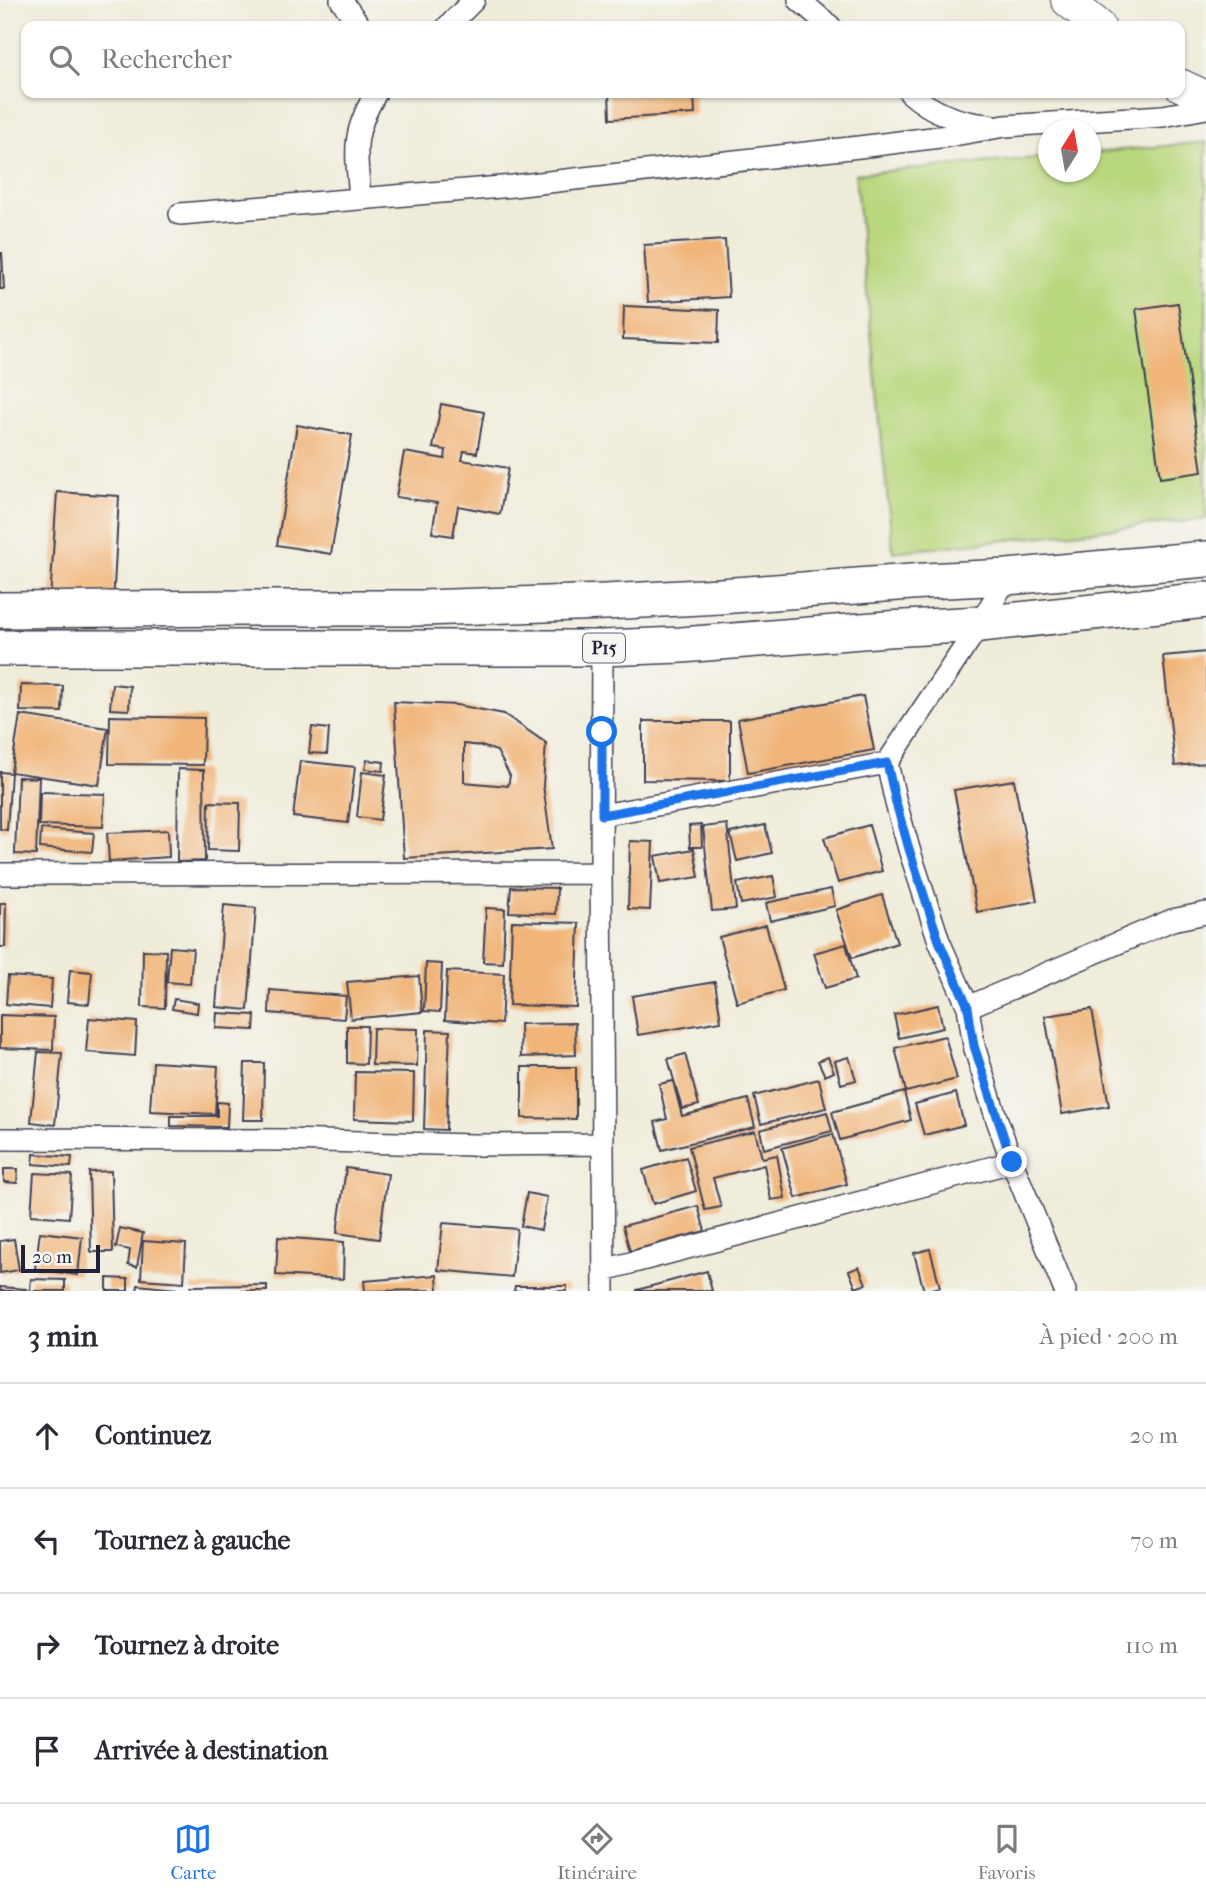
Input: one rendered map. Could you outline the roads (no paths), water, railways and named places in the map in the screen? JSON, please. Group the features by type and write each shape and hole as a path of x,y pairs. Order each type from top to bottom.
{"main road":[{"path":"0,610 422,608 553,604 1007,577 1206,559"},
{"name":"P15","path":"0,648 602,648 681,645 979,624 1206,600"}],"street":[{"path":"341,0 356,21"},
{"path":"453,21 474,0"},
{"path":"799,0 824,21"},
{"path":"1067,0 1093,21"},
{"path":"1185,88 1206,97"},
{"path":"360,197 356,152 358,135 362,119 373,98"},
{"path":"916,98 947,116 979,124 1005,126"},
{"path":"180,214 513,186 859,147 1005,126 1163,116 1206,108"},
{"path":"602,815 887,763 1007,577"},
{"path":"602,648 604,1280 1012,1162"},
{"path":"887,763 906,837 939,941 968,1007 974,1046 1012,1162 1065,1291"},
{"path":"0,874 601,873"},
{"path":"968,1007 1172,920 1206,913"},
{"path":"0,1139 603,1144"}]}
